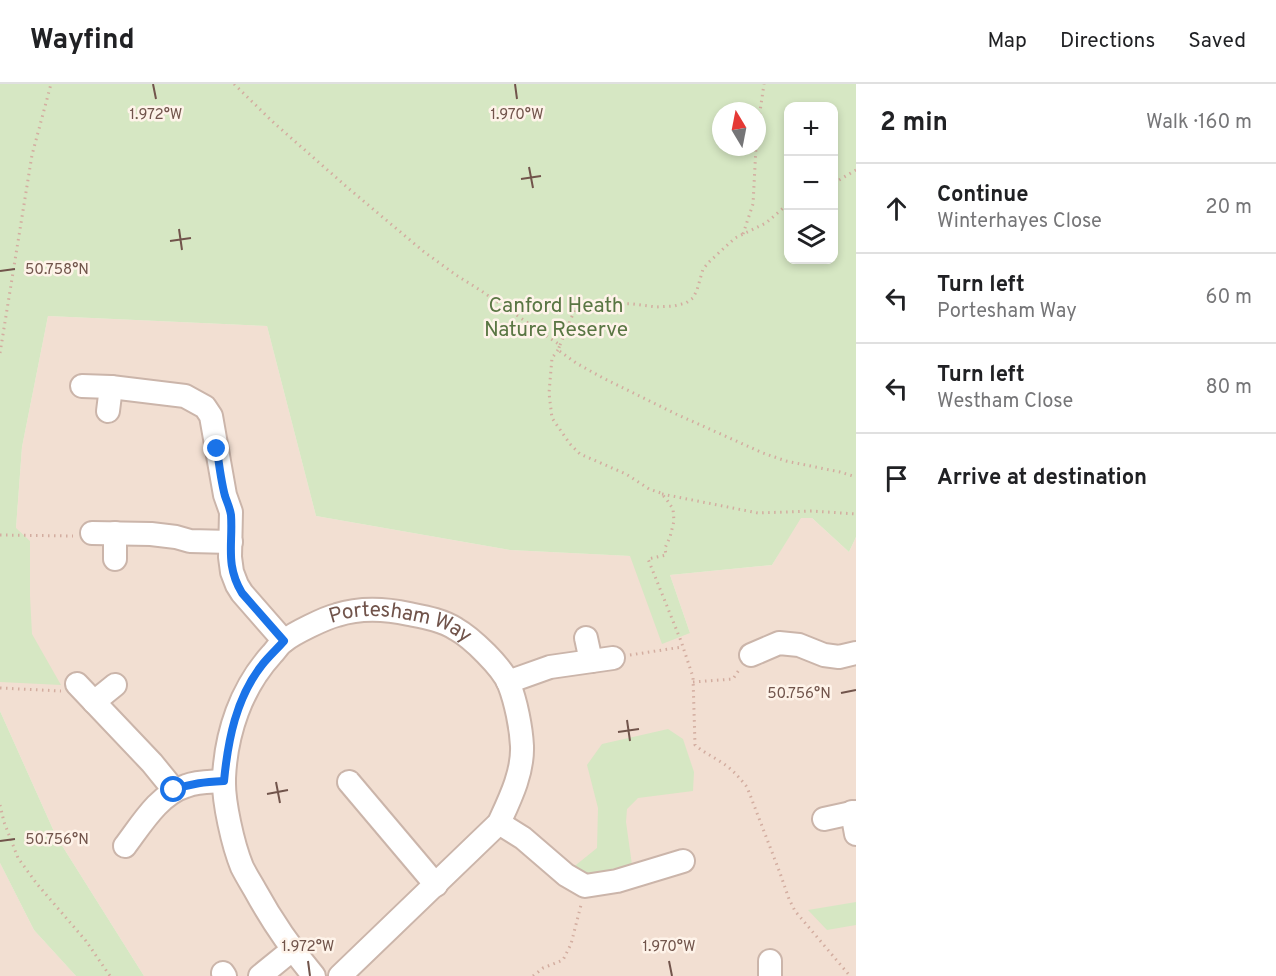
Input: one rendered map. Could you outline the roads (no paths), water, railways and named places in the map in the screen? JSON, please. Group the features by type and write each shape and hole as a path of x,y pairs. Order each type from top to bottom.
{"street":[{"path":"82,386 111,387 185,396 205,407 211,416 225,495 231,512 232,572 237,585 250,604 284,641"},
{"path":"108,411 111,387"},
{"path":"92,532 151,534 190,541 231,542"},
{"path":"115,533 115,559"},
{"name":"Portesham Way","path":"314,976 292,950 242,867 233,837 224,781 233,722 246,690 261,665 284,641 336,615 381,610 399,612 455,628 472,640 489,657 508,682 520,728 522,748 519,770 513,792 499,823 340,976"},
{"path":"508,682 550,667 602,659 586,638"},
{"path":"751,655 779,643 798,645 824,656 839,657 856,653"},
{"path":"77,684 174,790"},
{"path":"94,702 115,685"},
{"path":"125,846 159,804 174,790 186,785 224,781"},
{"path":"349,782 436,885"},
{"path":"824,819 854,812 856,834"},
{"path":"499,823 523,838 566,875 585,886 617,881 684,861"},
{"path":"260,976 292,950"}],"park label":[{"name":"Canford Heath Nature Reserve","path":"556,318"}]}
